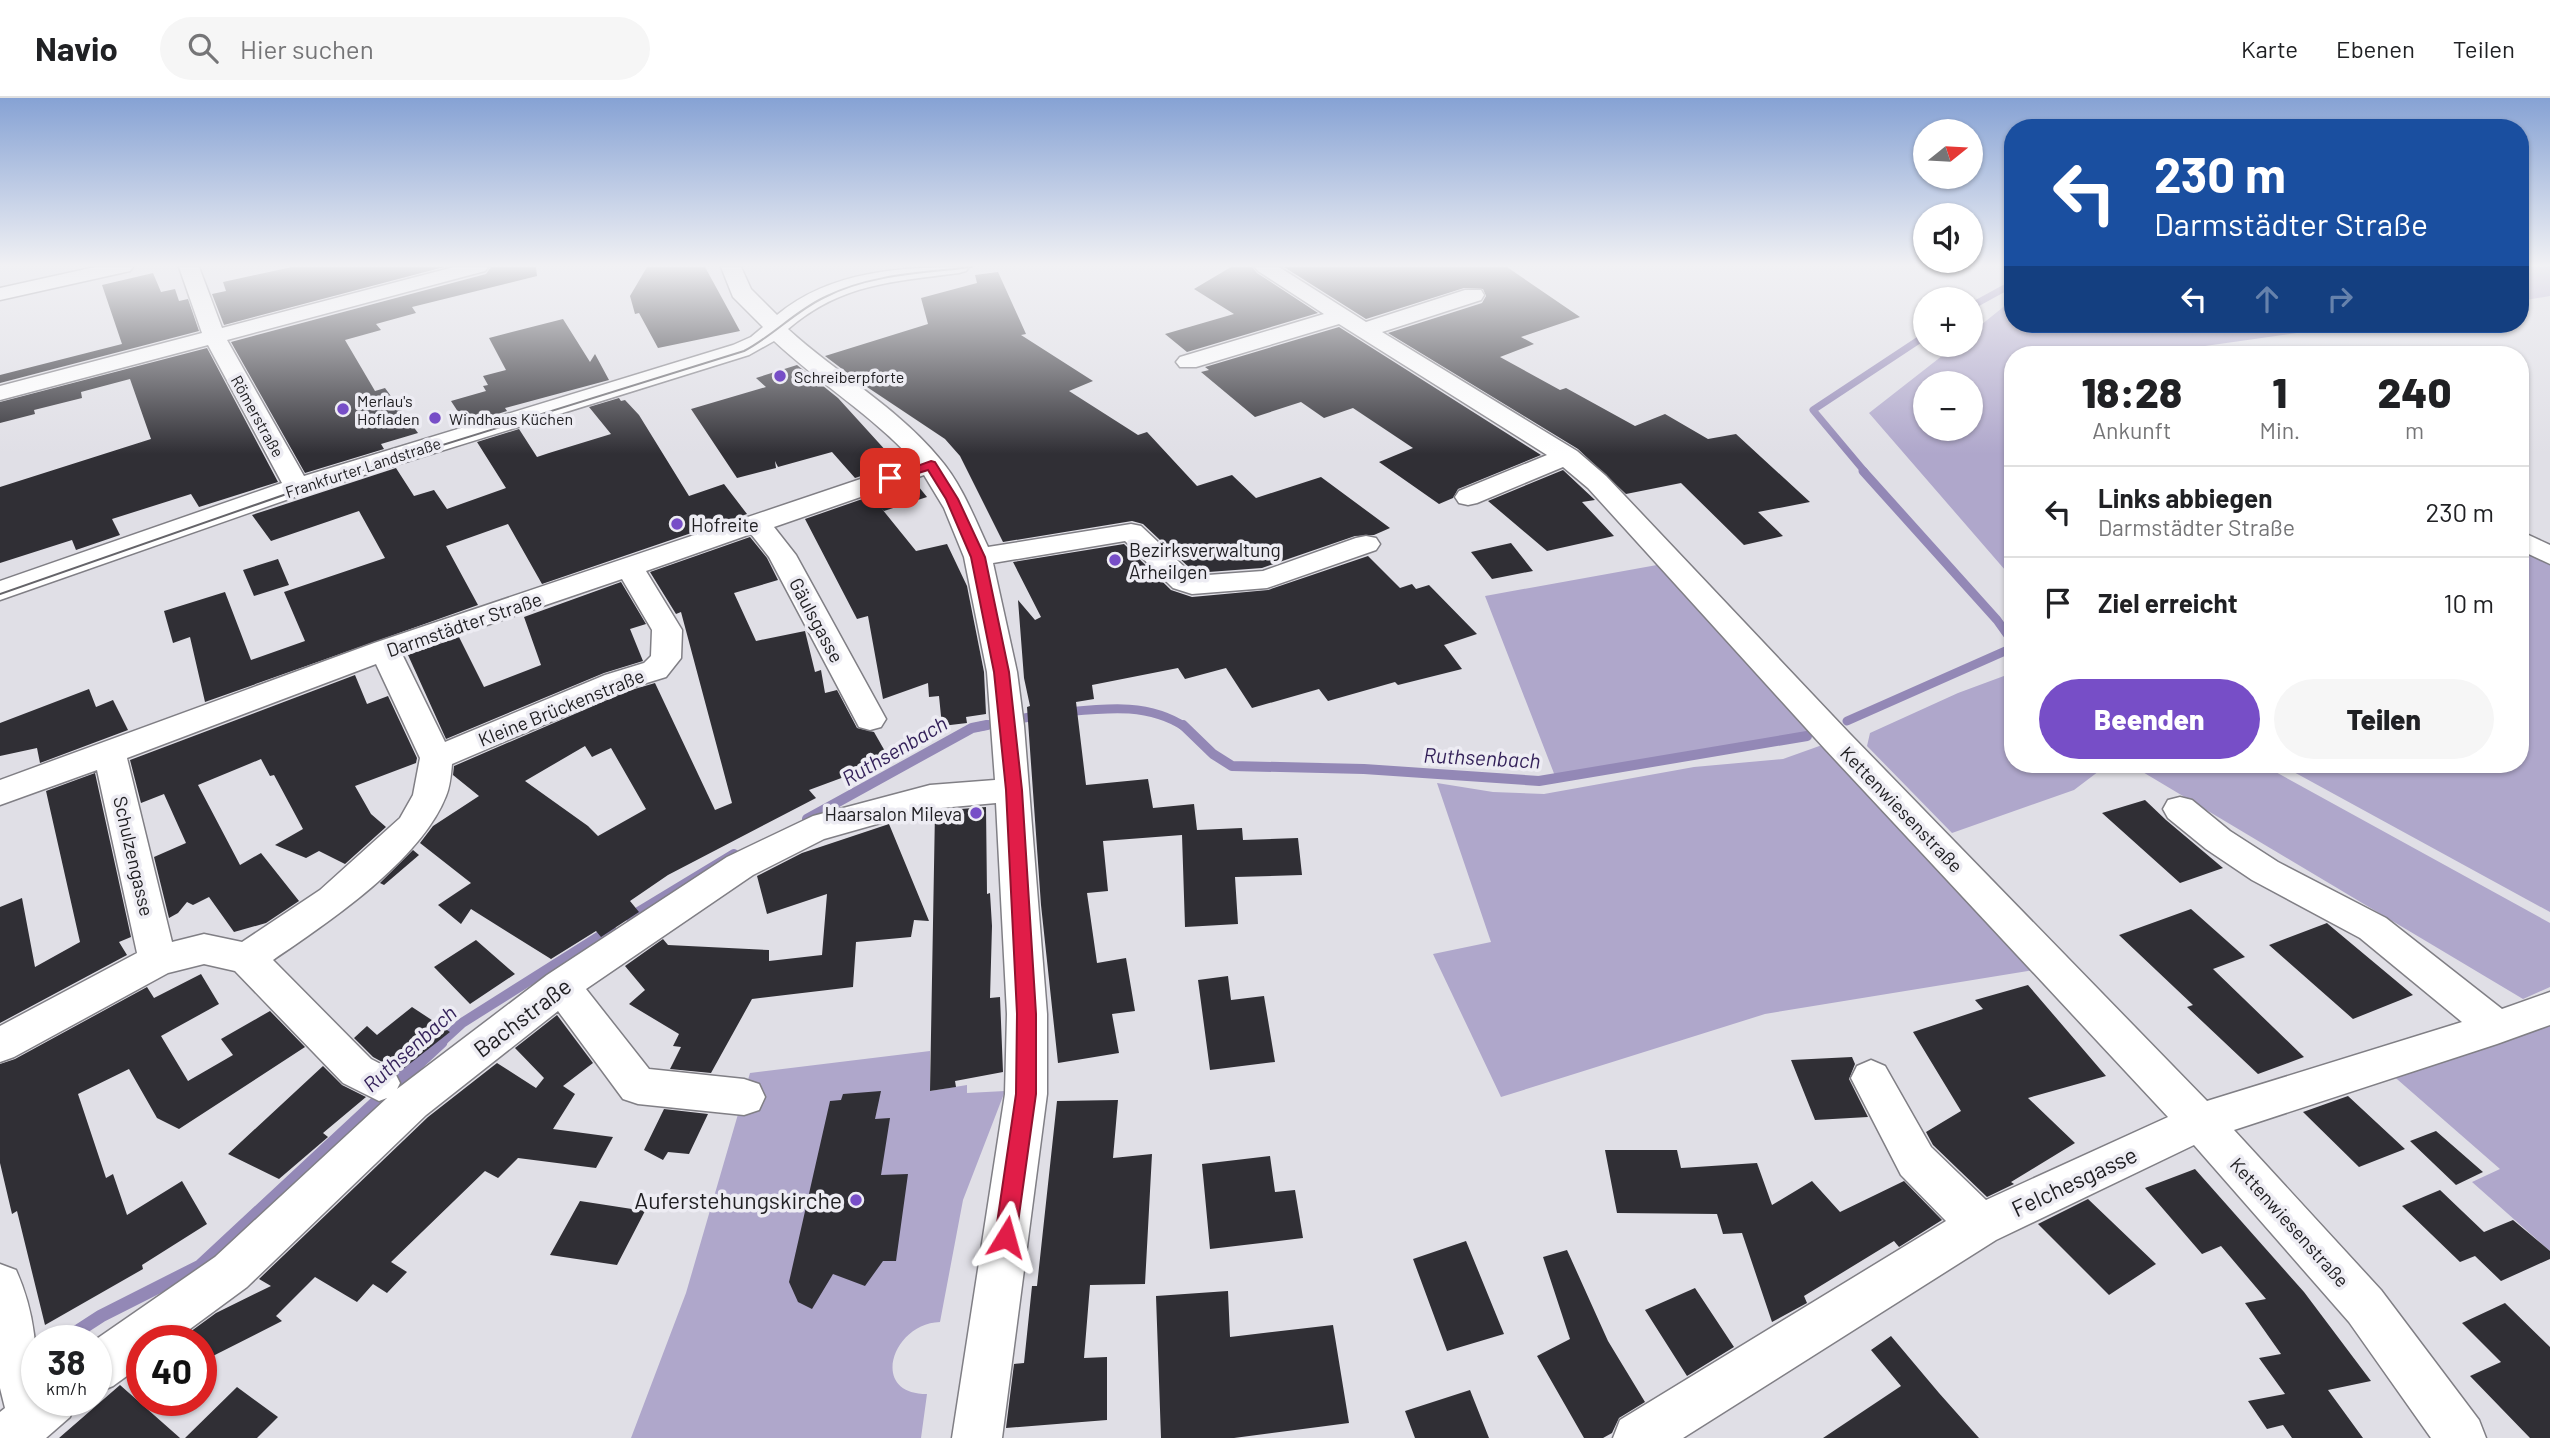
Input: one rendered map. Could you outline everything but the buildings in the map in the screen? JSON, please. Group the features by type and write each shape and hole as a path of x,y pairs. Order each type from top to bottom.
{"street":[{"name":"Römerstraße","path":"212,330 297,487"},
{"path":"0,393 246,330"},
{"path":"776,330 809,361 906,438 931,464 957,508 978,557 1002,672 1014,790 1027,1014 1026,1094 977,1438"},
{"name":"Frankfurter Landstraße","path":"0,591 297,487 720,357 759,342 776,330"},
{"path":"1188,362 1325,330"},
{"name":"Kettenwiesenstraße","path":"1364,330 1568,456 1597,482 1837,741 2200,1122 2365,1306 2461,1438"},
{"path":"1468,497 1568,456"},
{"name":"Darmstädter Straße","path":"0,793 385,650 931,464"},
{"name":"Gäulsgasse","path":"757,524 782,555 870,719"},
{"path":"978,557 1131,532 1183,582 1192,585 1267,579 1366,544"},
{"path":"2529,544 2550,556"},
{"name":"Kleine Brückenstraße","path":"437,758 616,682 655,670 666,658 667,630 630,568"},
{"path":"247,958 333,900 412,827 430,796 437,758 385,650"},
{"name":"Schulzengasse","path":"109,752 158,960"},
{"name":"Bachstraße","path":"112,1358 231,1272 411,1102 561,986 740,866 813,830 930,797 1014,790"},
{"path":"2180,809 2218,840 2265,871 2374,928 2497,1028"},
{"path":"0,1045 158,960 204,949 247,958 357,1071 379,1083"},
{"path":"561,986 638,1086 744,1097"},
{"name":"Felchesgasse","path":"1638,1438 1980,1225 2200,1122 2497,1028 2550,1008"},
{"path":"1871,1078 1916,1161 1980,1225"},
{"path":"0,1286 30,1418"}],"shaded area":[{"path":"1983,330 2004,330 2004,333 2297,333 2205,346 2004,346 2004,569 1869,413 1913,379 1913,441 1983,441 1983,371 1923,371 1941,357 1983,357"},
{"path":"2529,548 2550,560 2550,912 2296,773 2529,773"},
{"path":"1657,565 1811,730 1763,747 1694,753 1555,776 1485,596"},
{"path":"2004,676 2004,773 2096,773 2074,790 1952,833 1867,746 1870,733 1958,693"},
{"path":"1825,744 2034,970 1765,1014 1501,1097 1433,954 1491,942 1437,783 1493,792 1544,794 1694,767 1783,759"},
{"path":"2144,773 2278,773 2550,923 2550,987 2523,999"},
{"path":"2550,1023 2550,1251 2472,1182 2500,1169 2390,1073"},
{"path":"930,1051 930,1091 967,1085 967,1093 1005,1091 963,1200 940,1322 924,1325 910,1334 900,1345 894,1358 893,1371 898,1383 909,1391 927,1394 921,1438 631,1438 686,1293 750,1073"}],"waterway":[{"name":"Ruthsenbach","path":"1865,472 1813,410 1913,344"},
{"name":"Ruthsenbach","path":"1863,471 2004,630"},
{"name":"Ruthsenbach","path":"1847,721 2004,652"},
{"name":"Ruthsenbach","path":"1066,712 1127,709 1157,714 1185,727"},
{"name":"Ruthsenbach","path":"977,727 1040,715"},
{"name":"Ruthsenbach","path":"977,727 987,725"},
{"name":"Ruthsenbach","path":"1183,725 1213,754 1232,766 1364,769 1539,781 1807,736"},
{"name":"Ruthsenbach","path":"807,819 977,727"},
{"name":"Ruthsenbach","path":"630,917 734,854"},
{"name":"Ruthsenbach","path":"439,1044 462,1023 611,929"},
{"name":"Ruthsenbach","path":"87,1325 200,1266 441,1042"}],"tram line":[{"path":"0,594 298,490 744,351 776,330"}],"place":[{"name":"Schreiberpforte","path":"780,376"},
{"name":"Merlau's Hofladen","path":"343,409"},
{"name":"Windhaus Küchen","path":"435,418"},
{"name":"Hofreite","path":"677,524"},
{"name":"Bezirksverwaltung Arheilgen","path":"1115,560"},
{"name":"Haarsalon Mileva","path":"976,813"},
{"name":"Auferstehungskirche","path":"856,1200"}],"route":[{"path":"890,478 931,464 952,499 978,557 1002,672 1014,790 1027,1014 1026,1094 1006,1237"}]}
